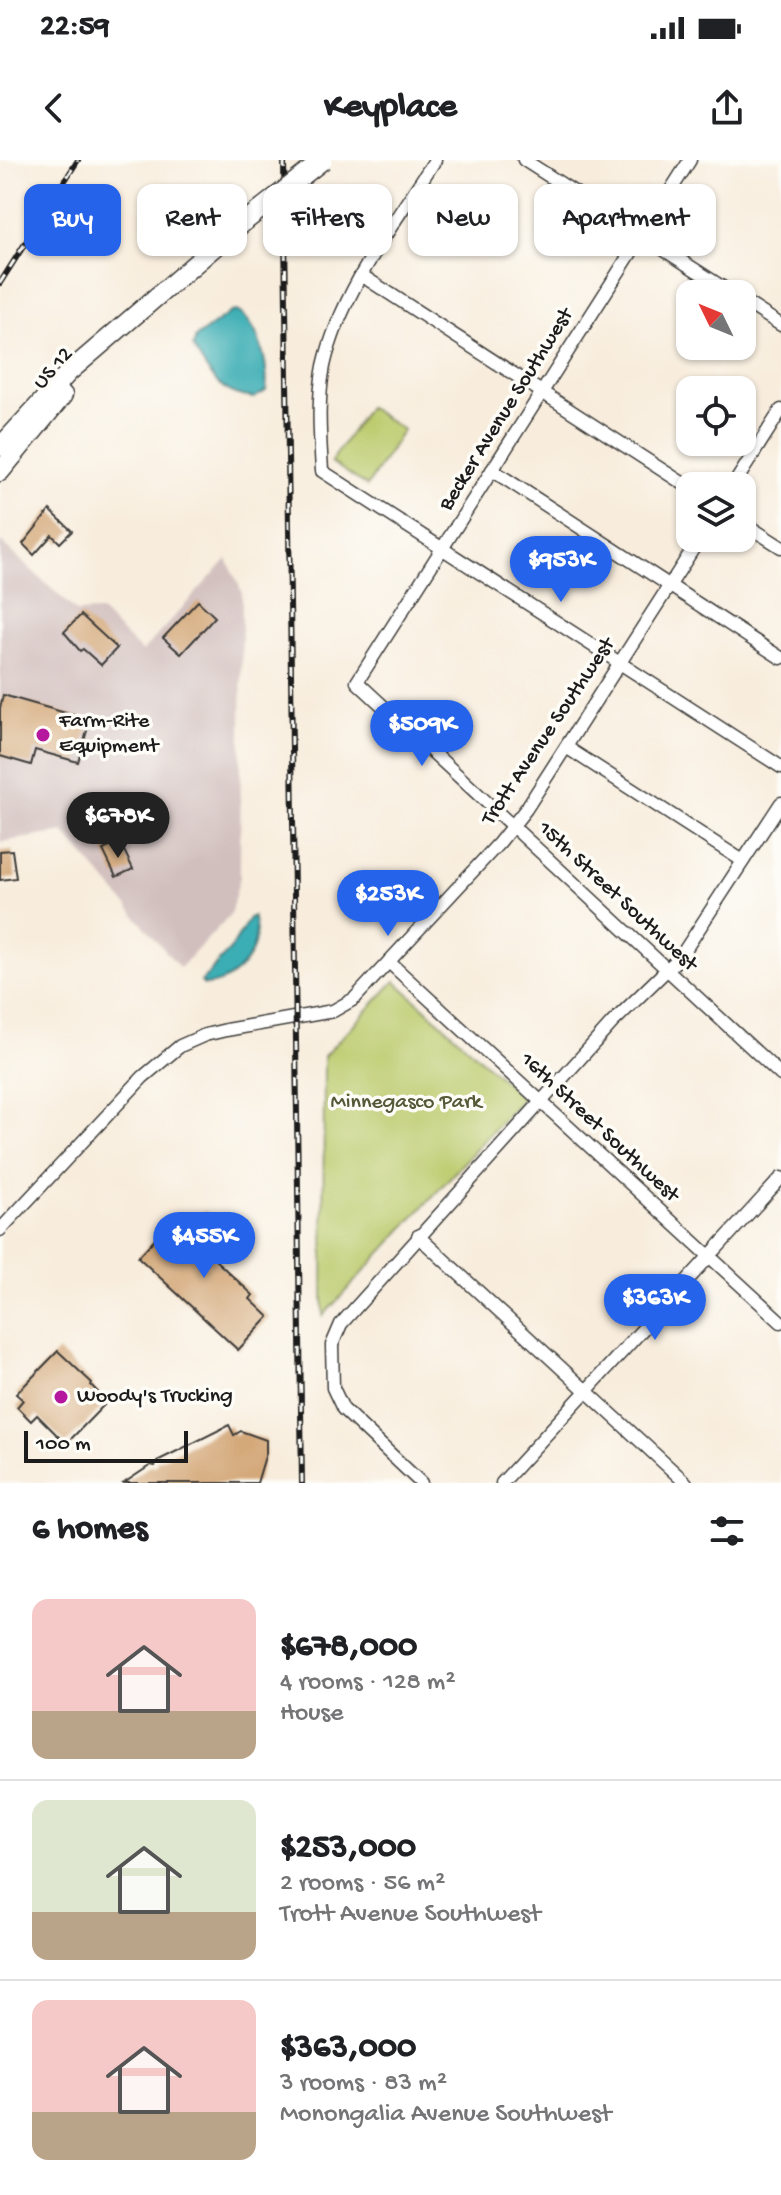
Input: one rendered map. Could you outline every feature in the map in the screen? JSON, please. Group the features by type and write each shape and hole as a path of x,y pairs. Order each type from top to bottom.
{"highway":[{"name":"US 12","path":"0,447 69,372 239,226 323,160"},
{"name":"US 12","path":"0,472 54,405 149,302"}],"street":[{"path":"435,160 361,275 342,316 324,366 319,412 322,471 781,767"},
{"path":"524,160 562,184"},
{"name":"Becker Avenue Southwest","path":"675,184 690,160"},
{"name":"Becker Avenue Southwest","path":"357,682 629,256"},
{"path":"674,256 711,280"},
{"path":"361,275 676,479"},
{"path":"756,309 781,325"},
{"path":"742,472 781,410"},
{"path":"492,470 781,658"},
{"path":"756,531 781,547"},
{"name":"Trott Avenue Southwest","path":"0,1230 143,1077 168,1055 205,1035 333,1011 354,999 512,827 691,552"},
{"name":"15th Street Southwest","path":"357,682 781,1075"},
{"path":"566,747 743,861"},
{"path":"421,1483 343,1409 333,1388 332,1345 341,1324 540,1100 612,1023 681,956 781,803"},
{"name":"16th Street Southwest","path":"390,963 781,1322"},
{"path":"502,1483 781,1178"},
{"path":"418,1236 686,1483"}],"shaded area":[{"path":"0,541 77,612 100,611 142,652 227,559 242,592 240,877 230,915 180,968 64,832 0,842"}],"green space":[{"path":"368,407 403,430 367,486 331,462"},
{"name":"Minnegasco Park","path":"395,981 523,1098 323,1316 324,1056"}],"water":[{"path":"237,311 252,326 264,359 266,391 254,398 232,393 216,382 193,347 196,337"},
{"path":"253,916 255,940 245,962 227,979 204,985 201,982 232,947"}],"building":[{"path":"50,510 72,531 60,543 52,535 34,555 23,544"},
{"path":"198,601 215,617 181,654 163,638"},
{"path":"81,615 117,648 101,665 83,649 80,651 64,632"},
{"name":"Farm-Rite Equipment","path":"3,695 90,720 78,762 35,750 31,765 0,756"},
{"path":"120,842 133,869 116,877 103,850"},
{"path":"12,850 16,878 0,880 0,851"},
{"path":"205,1211 219,1224 199,1245 253,1295 250,1299 269,1317 238,1350 138,1257 175,1217 188,1230"},
{"name":"Woody's Trucking","path":"58,1351 107,1402 66,1444 37,1415 31,1421 17,1407 23,1400 16,1394"},
{"path":"229,1425 234,1435 241,1431 266,1440 266,1453 257,1483 124,1483 151,1465 155,1466 157,1461"}],"railway":[{"path":"0,283 78,160"},
{"path":"284,160 302,1483"}],"place":[{"name":"Farm-Rite Equipment","path":"43,735"},
{"name":"Woody's Trucking","path":"61,1397"}]}
